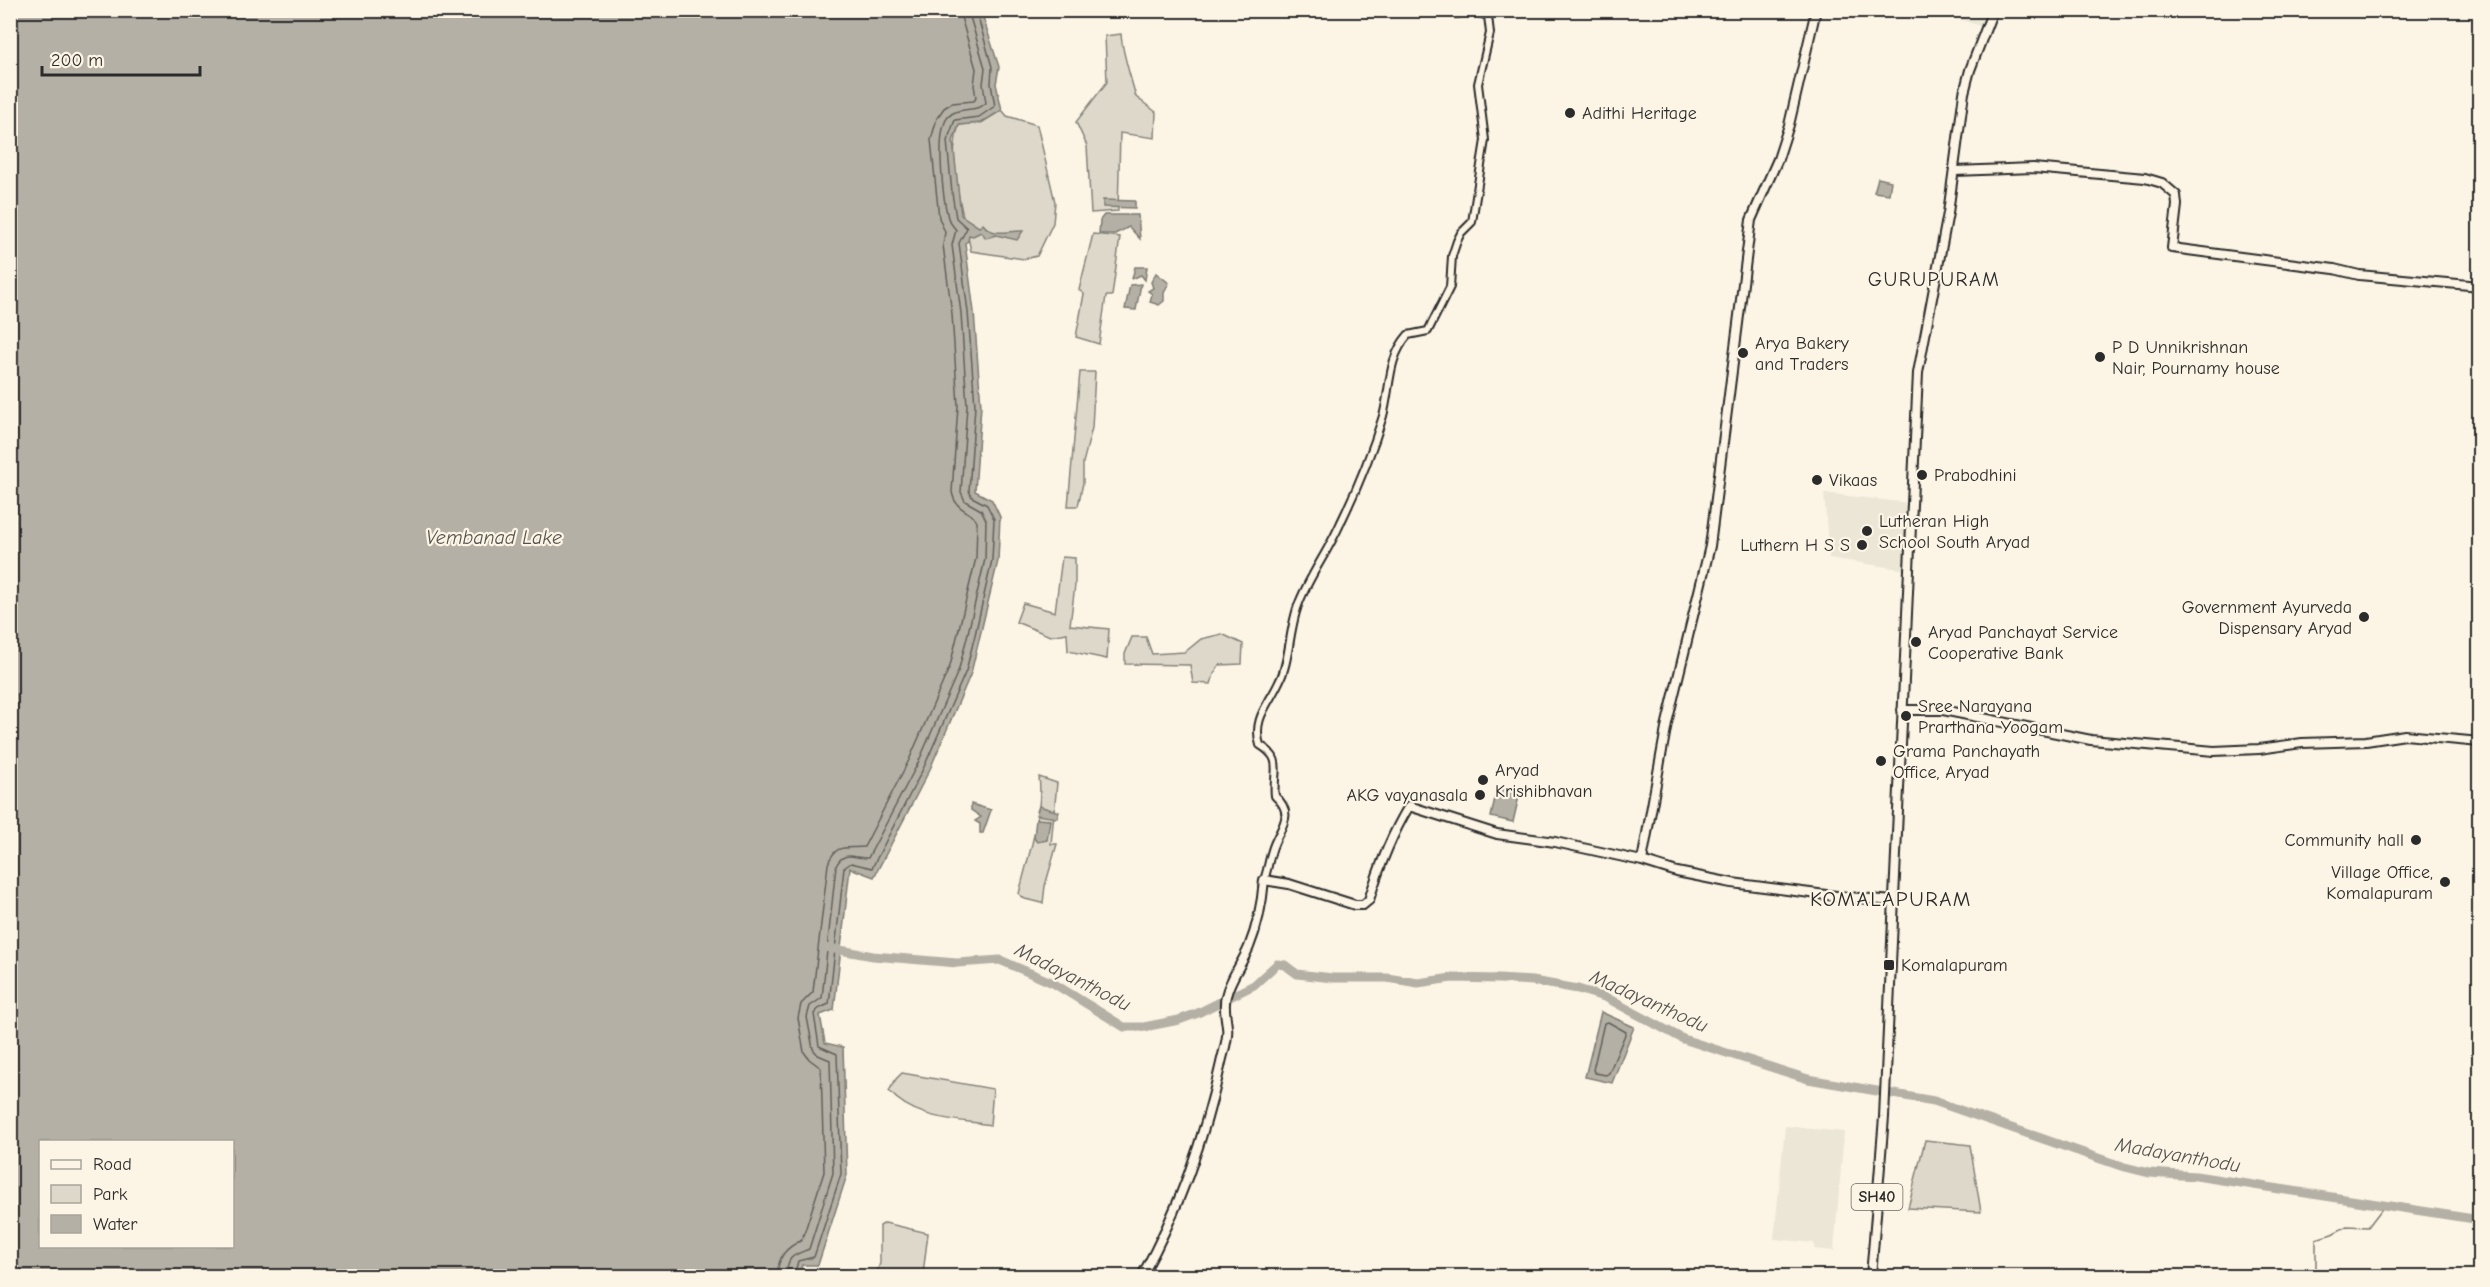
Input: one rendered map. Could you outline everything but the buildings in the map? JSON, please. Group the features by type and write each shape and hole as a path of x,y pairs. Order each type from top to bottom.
{"main road":[{"path":"1642,861 1667,723 1710,546 1751,220 1778,159 1789,125 1816,10"},
{"name":"SH40","path":"1871,1276 1884,1117 1918,374 1955,171 1964,93 1970,70 1994,10"},
{"path":"1955,171 2033,168 2145,178 2162,183 2176,195 2172,248 2334,269 2359,275 2480,286"},
{"path":"1902,710 1943,710 2091,740 2214,751 2302,743 2366,741 2405,735 2480,742"},
{"path":"1142,1276 1179,1201 1215,1087 1228,1029 1224,1004 1226,993 1249,948 1261,913 1264,880 1289,884 1355,905 1363,905 1369,900 1382,860 1409,806 1497,834 1555,842 1642,861 1677,872 1826,896 1893,901"}],"street":[{"path":"1264,880 1272,851 1286,818 1283,803 1275,796 1277,766 1270,751 1260,745 1257,736 1261,713 1280,681 1299,601 1343,519 1382,417 1395,353 1408,335 1428,331 1450,287 1452,256 1457,240 1472,222 1485,140 1478,84 1489,41 1490,21 1488,16 1472,11 1457,15 1415,10"}],"shaded area":[{"path":"1935,11 1992,11 1986,28"},
{"name":"Lutheran High School South Aryad","path":"1824,493 1909,503 1906,570 1829,558"},
{"path":"1785,1126 1844,1132 1834,1251 1814,1249 1814,1243 1774,1239"}],"green space":[{"path":"1121,34 1136,97 1156,112 1155,138 1120,133 1118,211 1091,213 1087,146 1076,122 1107,82 1105,36"},
{"path":"1002,110 1007,116 1037,125 1055,202 1053,223 1037,256 1024,259 971,251 957,188 954,156 959,125 981,123"},
{"path":"1093,234 1120,237 1112,296 1106,296 1099,344 1076,337 1084,294 1079,290"},
{"path":"1080,372 1095,372 1092,428 1083,463 1083,483 1078,506 1068,506"},
{"path":"1062,557 1075,558 1075,585 1070,625 1109,629 1107,659 1068,651 1067,633 1050,636 1016,622 1023,603 1055,612"},
{"path":"1222,634 1243,644 1242,664 1219,665 1211,684 1193,683 1190,665 1125,664 1125,654 1132,637 1146,637 1152,654 1185,652 1201,639"},
{"path":"1039,777 1057,783 1051,844 1057,844 1045,886 1043,903 1025,899 1019,894 1037,821"},
{"path":"902,1073 993,1089 990,1125 936,1117 899,1101 889,1091"},
{"path":"1925,1140 1970,1145 1981,1212 1908,1208"},
{"path":"885,1223 928,1233 923,1274 876,1276 880,1263 880,1226"}],"water":[{"name":"Vembanad Lake","path":"10,11 981,11 999,67 996,84 1002,110 981,123 959,125 953,141 961,215 979,227 983,224 992,231 1023,231 1017,240 996,235 986,238 981,232 973,236 969,235 965,243 974,312 981,406 975,491 992,500 1000,517 998,561 971,673 930,769 874,877 850,868 834,1010 820,1015 825,1043 843,1047 847,1175 818,1265 802,1265 799,1276 11,1276"},
{"path":"1878,178 1891,181 1889,194 1874,192"},
{"path":"1103,200 1135,201 1135,208 1103,207"},
{"path":"1104,215 1138,215 1140,239 1129,227 1115,234 1099,234 1100,220"},
{"path":"1135,267 1147,267 1145,280 1141,275 1132,279"},
{"path":"1156,273 1169,283 1164,293 1164,301 1159,305 1150,302 1152,294 1148,291 1153,288 1151,282"},
{"path":"1141,284 1136,310 1125,309 1130,285"},
{"path":"1497,788 1520,792 1513,822 1491,817"},
{"path":"971,804 991,810 983,833 980,833 980,824 975,821 981,817 971,810"},
{"path":"1039,806 1059,812 1057,818 1036,815"},
{"path":"1036,819 1050,820 1047,840 1037,842 1034,838"},
{"path":"1601,1012 1634,1027 1612,1083 1585,1077"}],"waterway":[{"name":"Madayanthodu","path":"829,948 873,956 957,963 1000,960 1053,983 1124,1027 1144,1027 1179,1020 1198,1013 1254,985 1277,964 1285,965 1297,974 1333,978 1387,978 1418,983 1452,978 1533,981 1578,989 1607,998 1683,1039 1808,1079 1934,1101 2121,1166 2149,1173 2196,1176 2480,1220"},
{"path":"2316,1270 2316,1239 2347,1226 2368,1227 2384,1206"}],"place":[{"name":"Adithi Heritage","path":"1570,113"},
{"name":"Arya Bakery and Traders","path":"1743,353"},
{"name":"P D Unnikrishnan Nair, Pournamy house","path":"2100,357"},
{"name":"Prabodhini","path":"1922,475"},
{"name":"Vikaas","path":"1817,480"},
{"name":"Lutheran High School South Aryad","path":"1867,531"},
{"name":"Luthern H S S","path":"1862,545"},
{"name":"Government Ayurveda Dispensary Aryad","path":"2364,617"},
{"name":"Aryad Panchayat Service Cooperative Bank","path":"1916,642"},
{"name":"Sree Narayana Prarthana Yoogam","path":"1906,716"},
{"name":"Grama Panchayath Office, Aryad","path":"1881,761"},
{"name":"Aryad Krishibhavan","path":"1483,780"},
{"name":"AKG vayanasala","path":"1480,795"},
{"name":"Community hall","path":"2416,840"},
{"name":"Village Office, Komalapuram","path":"2445,882"},
{"name":"Komalapuram","path":"1889,965"}],"district":[{"name":"GURUPURAM","path":"1934,279"},
{"name":"KOMALAPURAM","path":"1891,899"}]}
